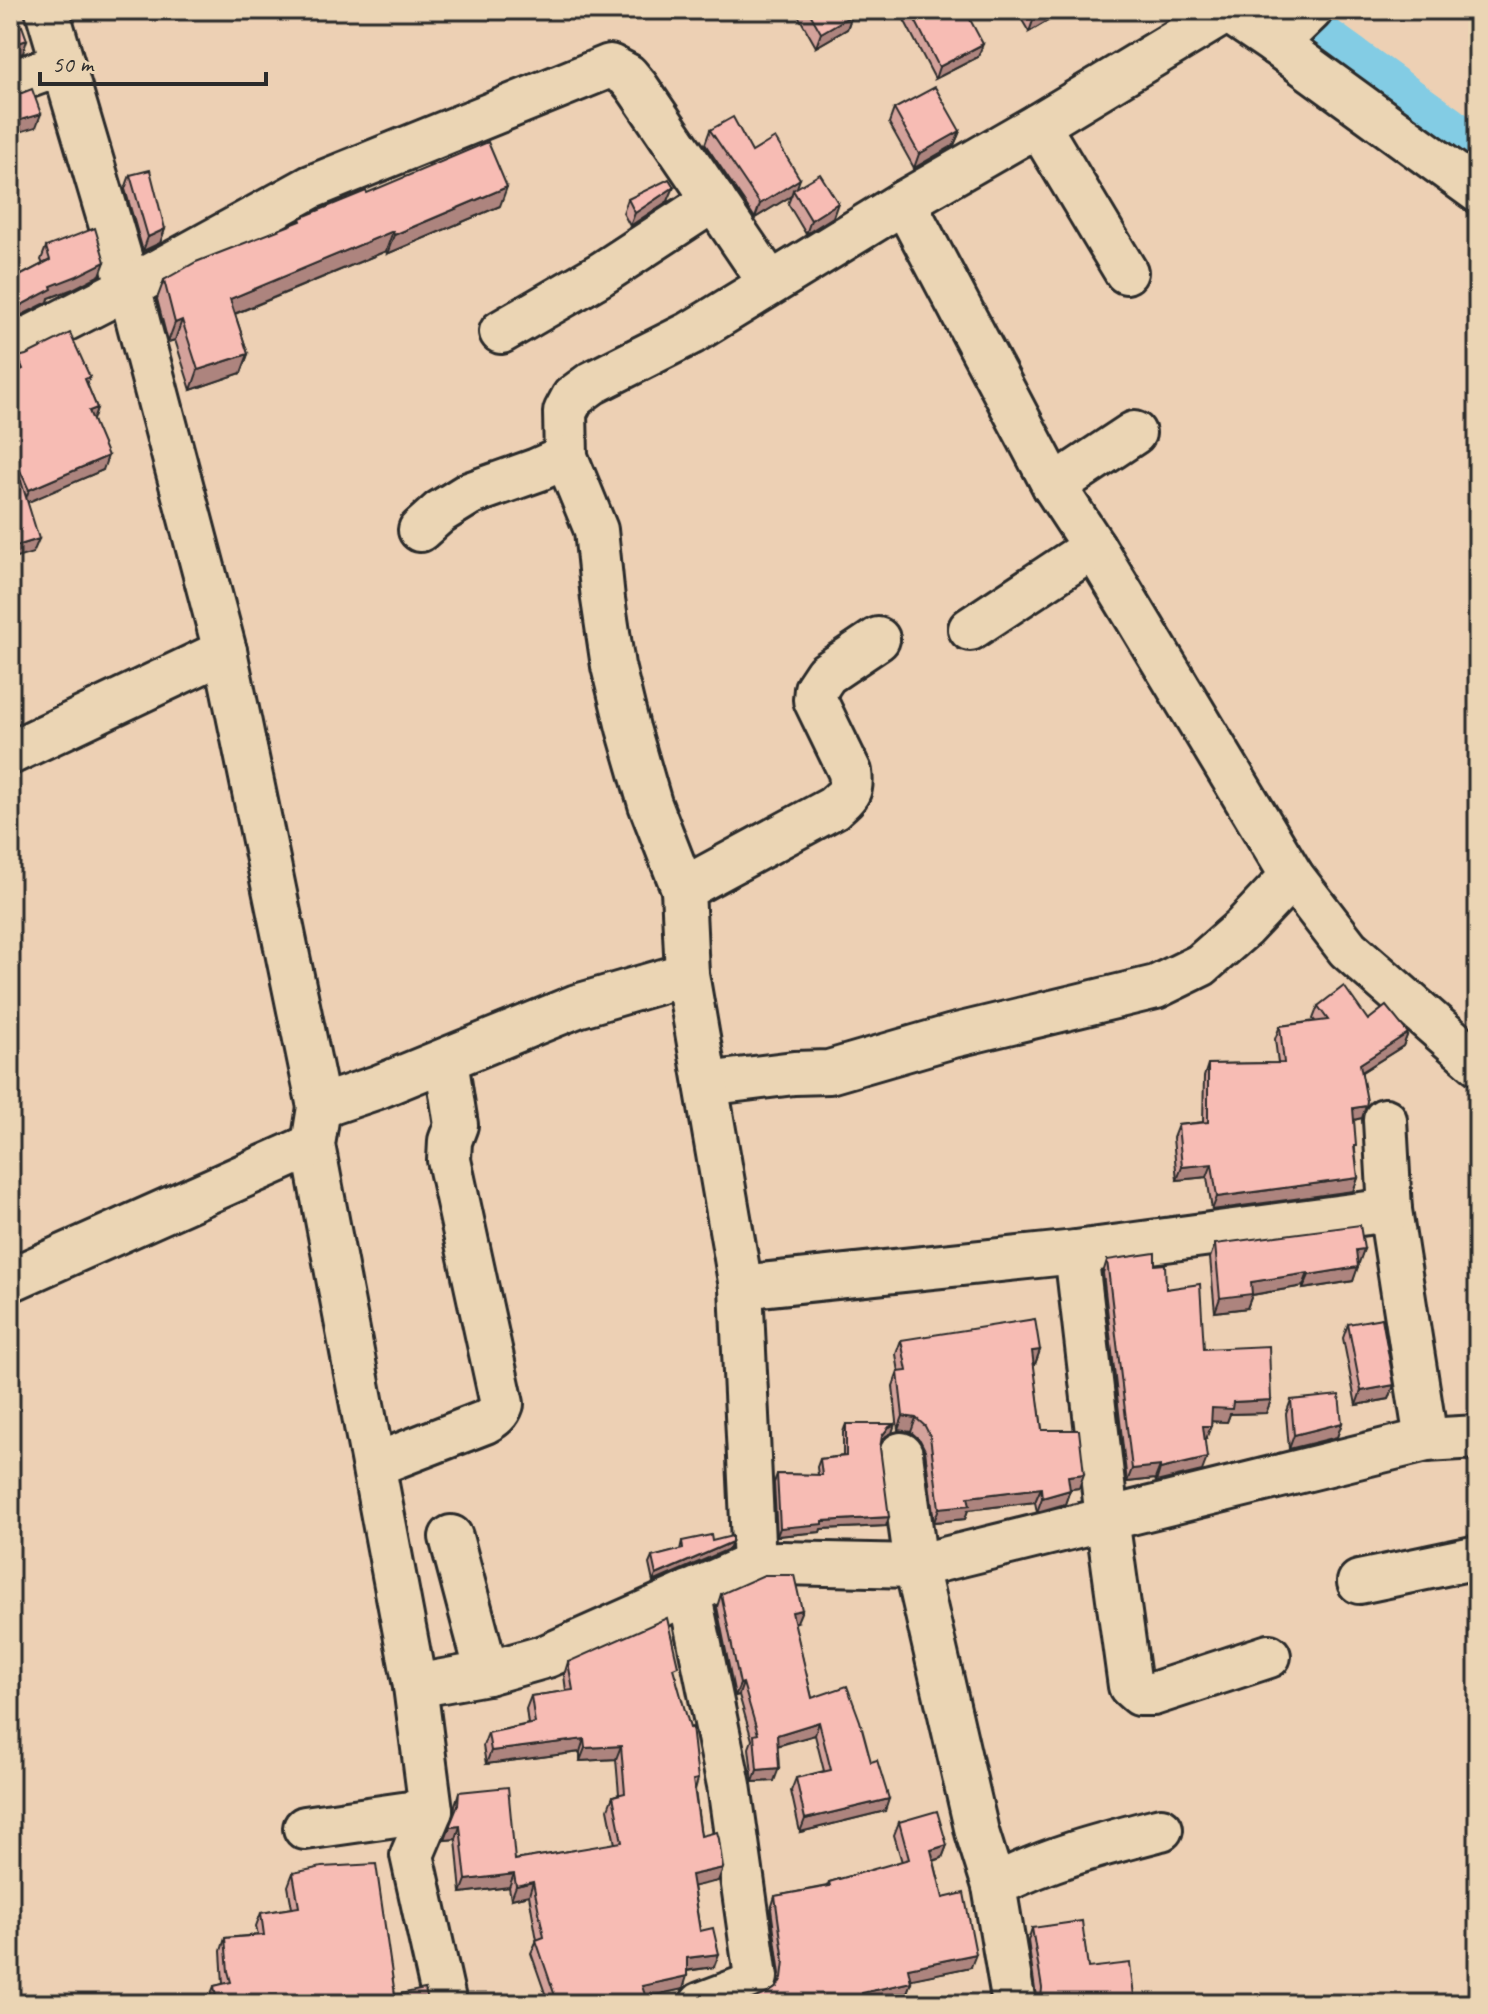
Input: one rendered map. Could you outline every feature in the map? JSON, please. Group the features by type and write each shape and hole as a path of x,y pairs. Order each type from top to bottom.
{"street":[{"path":"47,10 129,287 225,651 316,1126 415,1686 431,1810 412,1855 445,2004"},
{"path":"754,1564 741,1287 687,974 683,889 650,804 628,728 613,666 596,530 566,457 565,412 573,397 592,383 691,333 904,202 1226,11 1296,25 1478,191"},
{"path":"10,83 62,64"},
{"path":"10,348 311,187 610,66 627,75 637,87 770,283"},
{"path":"1038,125 1126,272"},
{"path":"501,332 601,274 714,200"},
{"path":"904,202 1054,486 1292,876 1348,949 1478,1063"},
{"path":"1054,486 1134,433"},
{"path":"420,530 440,512 469,494 566,457"},
{"path":"970,629 1094,547"},
{"path":"683,889 833,808 849,793 852,784 850,772 815,700 816,689 826,674 878,639"},
{"path":"10,753 225,651"},
{"path":"706,1084 794,1073 829,1072 953,1036 1156,987 1201,965 1243,928 1292,876"},
{"path":"10,1280 316,1126 378,1087 577,1006 687,974"},
{"path":"374,1465 485,1422 499,1411 502,1404 449,1160 450,1141 456,1125 446,1060"},
{"path":"1385,1120 1390,1210 1426,1440"},
{"path":"741,1287 1076,1252 1390,1210"},
{"path":"1076,1252 1130,1686 1139,1694 1153,1694 1269,1656"},
{"path":"415,1686 487,1673 547,1656 754,1564 916,1566 1426,1440 1478,1437"},
{"path":"901,1454 916,1566 977,1832 994,1886 1014,2004"},
{"path":"451,1537 487,1673"},
{"path":"1359,1582 1478,1557"},
{"path":"689,1592 729,1785 756,1977 754,1984 701,2004"},
{"path":"305,1828 431,1810"},
{"path":"994,1886 1084,1848 1161,1829"}],"building":[{"path":"10,10 19,27 22,26 27,40 10,46"},
{"path":"808,10 849,10 852,15 821,33"},
{"path":"910,10 965,10 983,44 939,67"},
{"path":"1029,10 1047,10 1034,18"},
{"path":"935,87 960,131 919,154 894,109"},
{"path":"32,89 41,114 10,123 10,93"},
{"path":"733,117 752,152 775,138 800,179 760,204 710,130"},
{"path":"488,142 507,187 230,299 248,354 198,370 182,320 175,323 164,280 196,262"},
{"path":"150,170 165,229 148,237 130,175"},
{"path":"820,174 838,203 811,220 793,190"},
{"path":"669,179 674,187 635,213 628,199"},
{"path":"95,228 105,262 51,286 52,289 10,311 10,263 16,278 50,260 46,247"},
{"path":"70,333 90,377 85,379 97,408 89,411 108,456 29,490 10,449 10,375 23,369 18,357"},
{"path":"21,481 39,539 10,548 10,484"},
{"path":"1344,986 1368,1020 1386,1006 1408,1033 1360,1064 1367,1101 1366,1106 1353,1108 1358,1178 1217,1197 1212,1164 1182,1167 1178,1125 1208,1122 1208,1064 1284,1063 1280,1026 1328,1020 1318,1006"},
{"path":"1360,1225 1364,1249 1356,1250 1358,1267 1251,1282 1252,1294 1220,1298 1215,1244"},
{"path":"1155,1253 1155,1265 1165,1264 1166,1289 1200,1284 1204,1349 1269,1346 1271,1400 1233,1402 1232,1409 1212,1408 1211,1426 1203,1426 1207,1458 1160,1469 1160,1466 1132,1469 1107,1260"},
{"path":"1382,1318 1394,1385 1361,1391 1348,1324"},
{"path":"1035,1319 1040,1350 1032,1351 1042,1430 1079,1430 1084,1474 1068,1476 1070,1490 1042,1498 1041,1488 968,1497 970,1505 939,1508 930,1436 916,1418 903,1416 898,1372 907,1371 901,1340"},
{"path":"1339,1395 1342,1423 1294,1435 1291,1400"},
{"path":"846,1424 895,1424 882,1436 880,1448 889,1517 823,1521 823,1524 780,1528 777,1474 822,1475 820,1459 846,1456"},
{"path":"711,1535 712,1541 732,1536 732,1542 656,1575 652,1557 683,1549 682,1541"},
{"path":"764,1575 794,1575 802,1610 792,1612 812,1698 847,1686 871,1762 877,1760 889,1799 805,1819 796,1778 831,1770 819,1722 777,1735 779,1768 757,1770 754,1735 758,1734 743,1683 740,1684 721,1594"},
{"path":"667,1618 678,1666 673,1668 692,1727 698,1779 693,1780 701,1836 717,1832 719,1839 723,1868 691,1875 700,1931 713,1928 719,1954 687,1958 687,1976 642,1986 648,2004 527,2004 555,1996 536,1940 544,1937 533,1882 516,1886 514,1874 466,1880 460,1826 450,1827 459,1792 508,1787 515,1860 622,1842 613,1796 625,1793 621,1746 585,1748 584,1739 491,1751 488,1733 535,1723 531,1696 573,1690 568,1662"},
{"path":"937,1811 947,1845 931,1850 943,1898 964,1893 976,1954 908,1968 911,1982 862,1993 865,2004 739,2004 768,1993 777,1987 782,1978 784,1961 775,1896 830,1886 829,1882 909,1859 899,1822"},
{"path":"376,1864 395,1995 425,1989 431,2004 194,2004 216,1997 214,1986 231,1982 225,1938 264,1935 261,1913 299,1907 293,1873 322,1867"},
{"path":"1082,1921 1088,1968 1130,1963 1135,2004 1038,2004 1042,1988 1032,1928"}],"waterway":[{"path":"1295,10 1478,142"}]}
